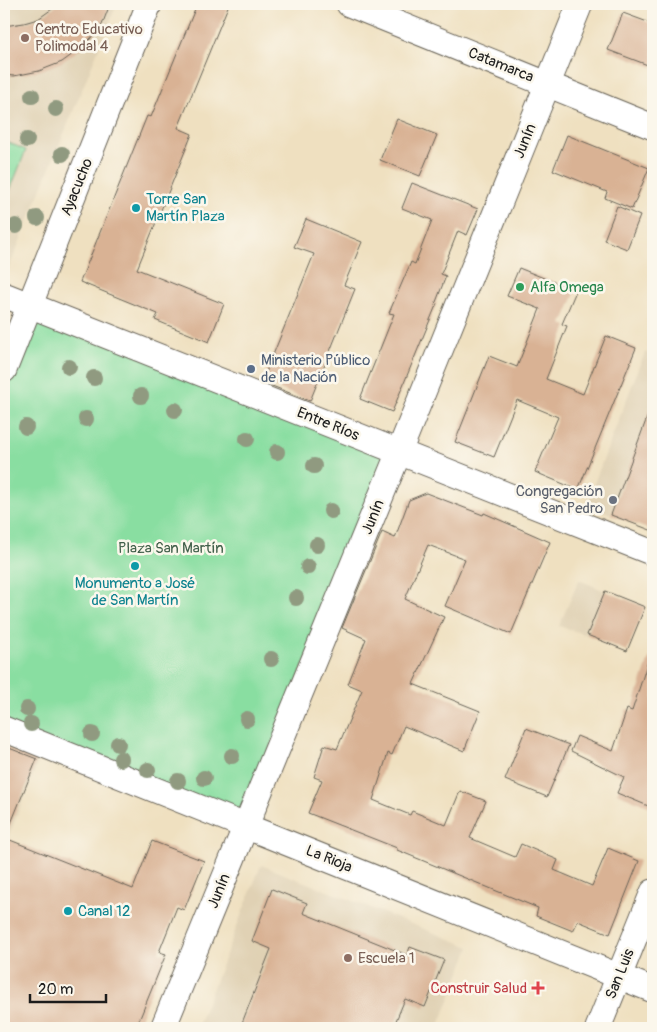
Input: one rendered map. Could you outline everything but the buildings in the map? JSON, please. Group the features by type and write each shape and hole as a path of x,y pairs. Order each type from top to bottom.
{"street":[{"name":"Ayacucho","path":"4,370 150,4"},
{"name":"Catamarca","path":"349,4 653,127"},
{"name":"Junín","path":"163,1028 580,4"},
{"name":"Entre Ríos","path":"4,295 653,553"},
{"name":"La Rioja","path":"4,729 653,990"},
{"name":"San Luis","path":"598,1028 653,892"}],"shaded area":[{"path":"4,4 117,4 6,275 4,274"},
{"path":"645,352 653,355 653,531 586,504"},
{"path":"579,580 605,591 587,635 559,626"},
{"path":"4,743 40,757 4,848"},
{"path":"261,865 470,947 438,1028 197,1028"}],"green space":[{"path":"4,141 26,150 4,205"},
{"name":"Plaza San Martín","path":"34,312 389,456 241,819 4,723 4,386"}],"place":[{"name":"Centro Educativo Polimodal 4","path":"25,38"},
{"name":"Torre San Martín Plaza","path":"136,208"},
{"name":"Alfa Omega","path":"520,287"},
{"name":"Ministerio Público de la Nación","path":"251,369"},
{"name":"Congregación San Pedro","path":"613,500"},
{"name":"Monumento a José de San Martín","path":"135,566"},
{"name":"Canal 12","path":"68,911"},
{"name":"Escuela 1","path":"348,958"},
{"name":"Construir Salud","path":"538,988"}]}
